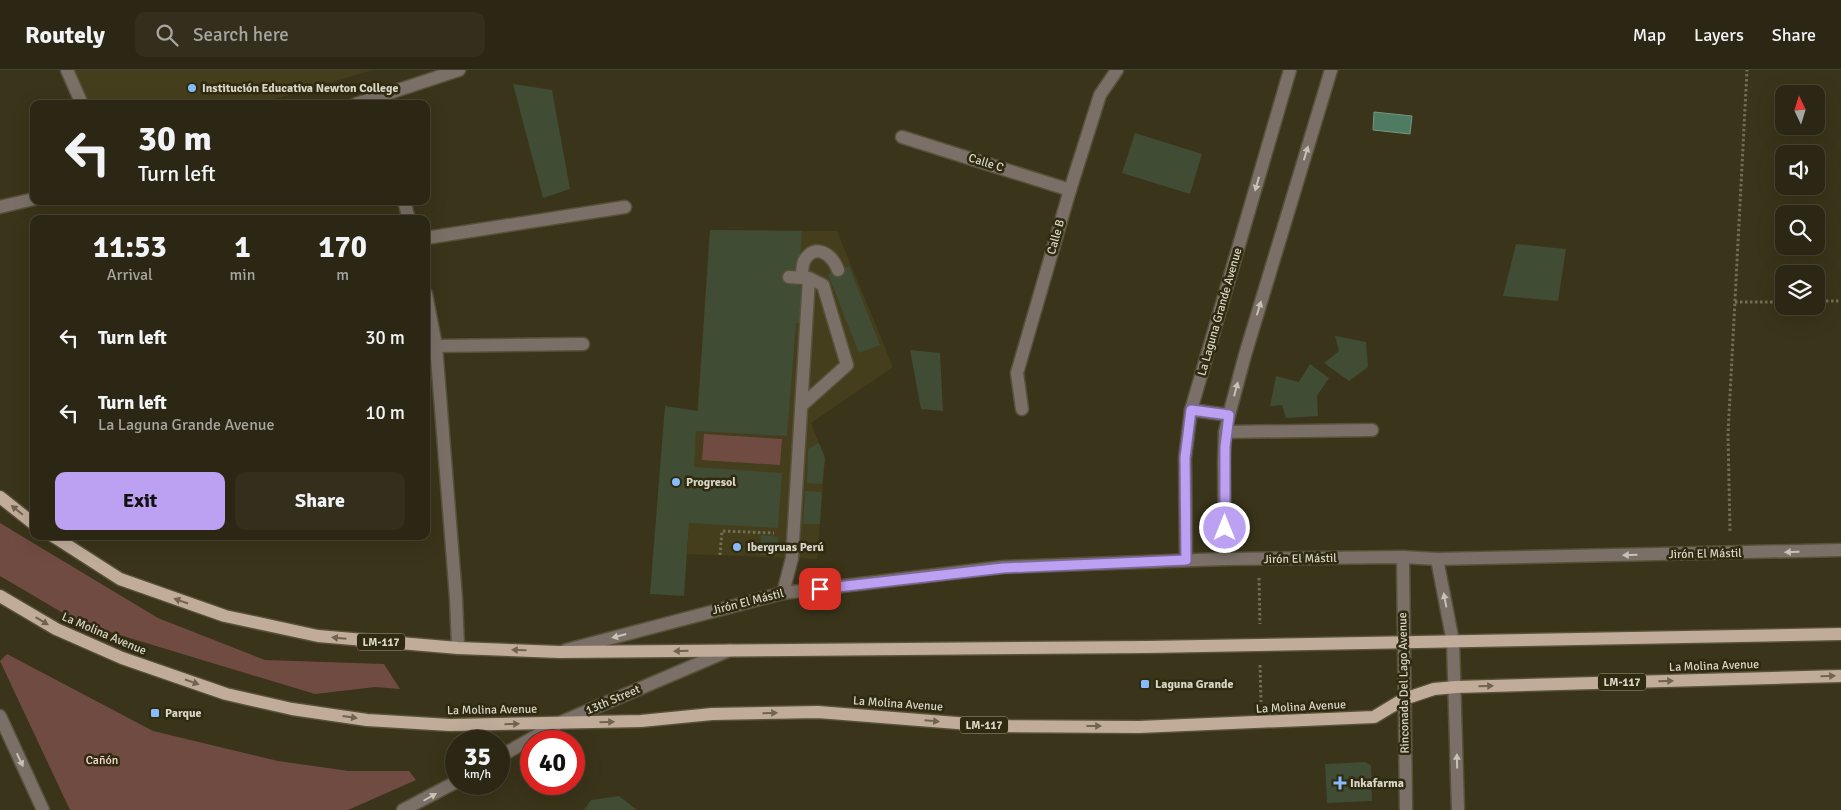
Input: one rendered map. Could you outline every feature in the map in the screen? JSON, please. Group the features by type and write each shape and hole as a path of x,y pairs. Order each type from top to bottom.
{"main road":[{"path":"0,497 30,521"},
{"name":"LM-117","path":"60,540 120,579 225,616 318,636 458,648 559,652 1403,643 1841,634"},
{"name":"La Molina Avenue","path":"0,596 64,633 122,658 226,694 292,709 368,720 450,725 641,721 712,714 818,712 995,726 1139,727 1374,717 1404,699 1434,688 1841,676"}],"street":[{"path":"67,70 80,100"},
{"path":"376,100 459,70"},
{"name":"Calle B","path":"1022,409 1017,373 1070,190 1100,95 1117,70"},
{"name":"La Laguna Grande Avenue","path":"1186,560 1185,458 1191,410 1290,70"},
{"path":"1225,559 1226,432 1229,415 1245,355 1330,70"},
{"name":"Calle C","path":"902,137 1070,190"},
{"path":"0,207 30,200"},
{"path":"430,237 625,207"},
{"path":"789,277 802,278 804,262 808,256 819,252 825,252 832,258 838,270"},
{"path":"783,593 792,558 801,406 810,278 822,285 847,365 801,406"},
{"path":"430,315 436,346 456,598 458,648"},
{"path":"436,346 583,344"},
{"path":"1191,410 1229,415"},
{"path":"1226,432 1372,430"},
{"name":"Jirón El Mástil","path":"559,652 783,593 1003,568 1225,559 1403,557 1437,559 1841,550"},
{"name":"Rinconada Del Lago Avenue","path":"1403,557 1406,810"},
{"path":"1437,559 1453,642 1456,687 1458,810"},
{"name":"13th Street","path":"510,751 559,723 730,650"},
{"path":"0,716 43,810"},
{"path":"403,810 445,788"}],"path":[{"path":"1730,553 1728,434 1747,70"},
{"path":"1825,301 1841,301"},
{"path":"1735,302 1775,302"}],"shaded area":[{"name":"Institución Educativa Newton College","path":"63,70 373,70 271,100 78,100"},
{"path":"1374,112 1412,116 1410,134 1373,130"},
{"path":"710,230 837,231 893,367 811,423 825,458 817,559 687,554"}],"green space":[{"path":"704,434 782,439 780,465 702,460"},
{"path":"0,523 158,618 265,660 384,664 400,689 375,687 315,694 80,623 0,576"},
{"name":"Cañón","path":"7,654 153,731 278,761 349,771 409,771 416,780 348,810 70,810 0,661"}],"building":[{"path":"513,84 552,90 570,189 543,198"},
{"path":"1135,133 1202,154 1190,194 1122,173"},
{"path":"710,230 802,231 798,286 812,288 810,325 796,323 787,436 696,431 694,467 782,473 778,528 689,523 684,596 650,594 665,406 698,411"},
{"path":"1516,244 1566,249 1558,301 1503,296"},
{"path":"849,266 880,345 859,353 828,274"},
{"path":"1335,336 1366,342 1368,367 1349,381 1324,363 1339,351"},
{"path":"910,350 940,353 943,411 921,409"},
{"path":"1310,364 1329,378 1317,396 1318,416 1286,418 1282,405 1270,406 1276,376 1299,382"},
{"path":"819,443 825,458 822,484 807,483 808,449"},
{"path":"805,491 822,492 820,524 803,524"},
{"path":"761,535 778,537 777,555 760,555"},
{"path":"1366,762 1371,766 1372,801 1327,803 1325,764"},
{"path":"619,796 637,810 584,810 591,800"}],"place":[{"name":"Institución Educativa Newton College","path":"192,88"},
{"name":"Progresol","path":"676,482"},
{"name":"Ibergruas Perú","path":"737,547"},
{"name":"Laguna Grande","path":"1145,684"},
{"name":"Parque","path":"155,713"},
{"name":"Inkafarma","path":"1340,783"}],"route":[{"path":"820,589 1003,568 1186,560 1185,458 1191,410 1229,415 1224,462 1225,528"}]}
